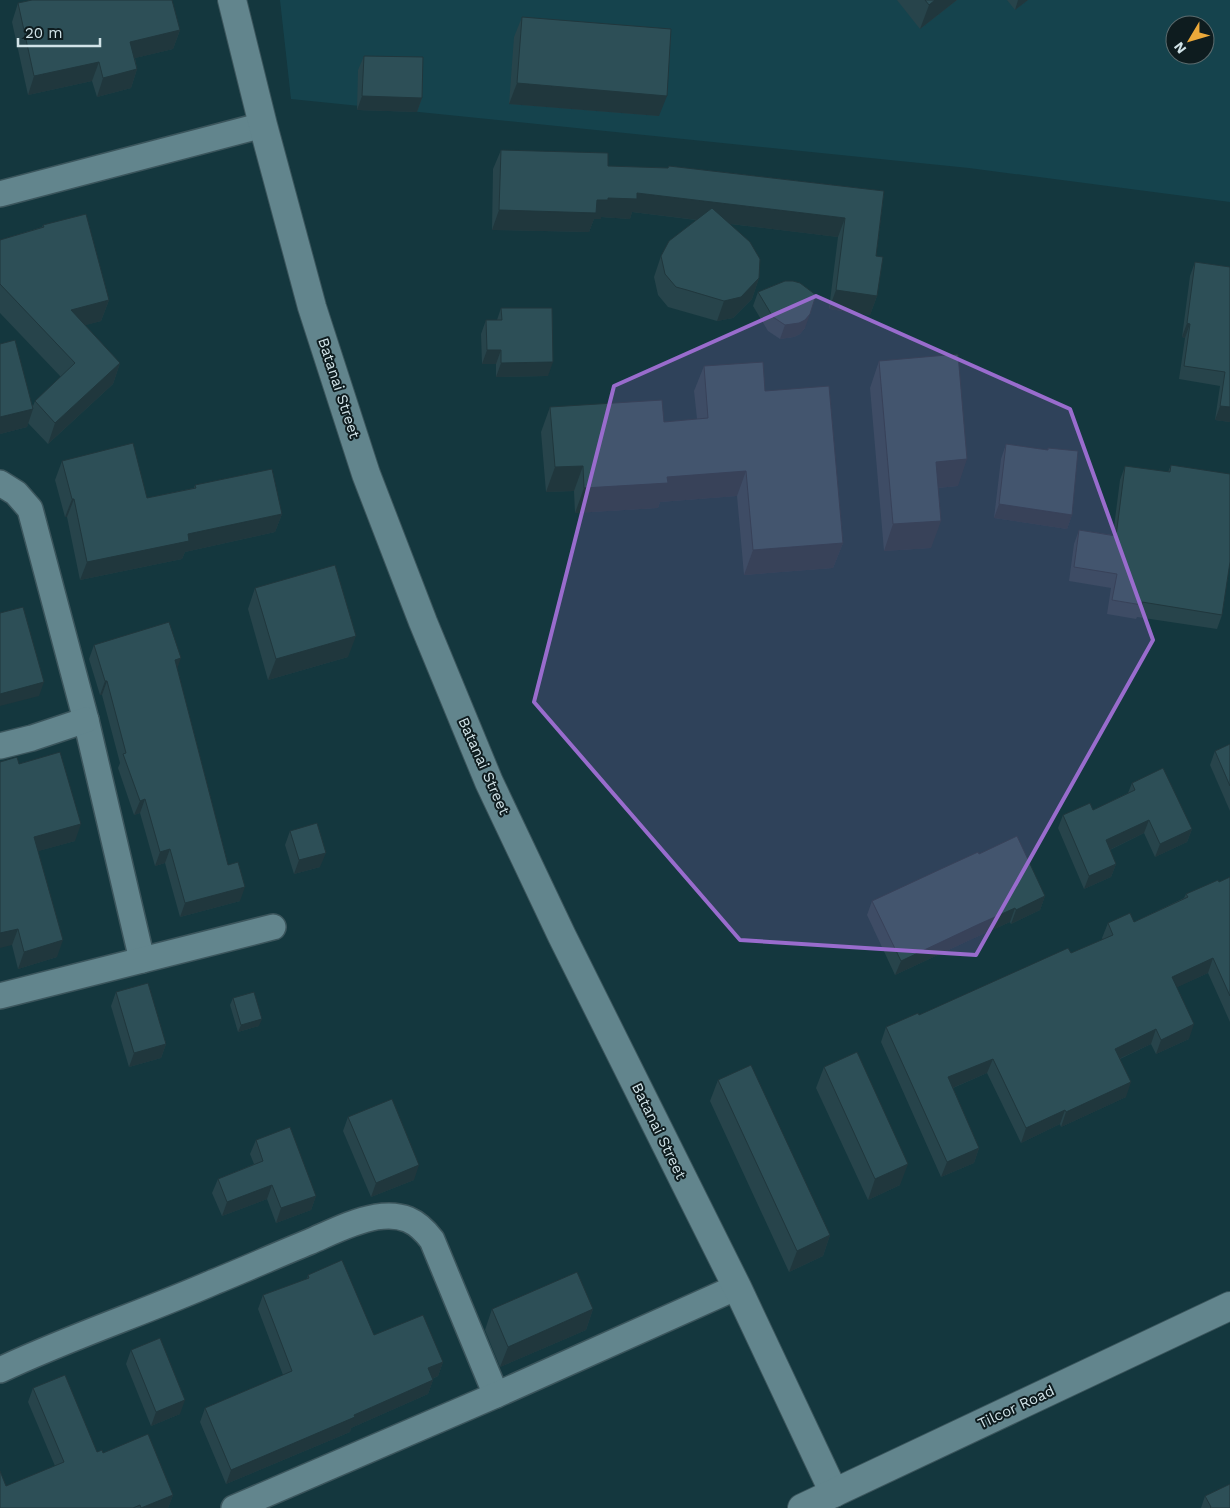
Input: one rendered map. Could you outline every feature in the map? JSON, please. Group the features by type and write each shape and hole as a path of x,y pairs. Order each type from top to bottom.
{"street":[{"name":"Batanai Street","path":"232,0 263,126 315,316 366,474 423,622 489,782 737,1287 834,1493"},
{"path":"0,194 263,126"},
{"path":"0,482 16,493 30,509 86,720 142,960"},
{"path":"0,746 32,738 86,720"},
{"path":"0,996 273,927"},
{"path":"0,1370 90,1332 160,1306 343,1227 376,1218 392,1217 411,1219 432,1240 496,1395"},
{"path":"234,1508 496,1395 737,1287"},
{"name":"Tilcor Road","path":"802,1508 1230,1306"}],"highlighted area":[{"path":"816,296 1070,409 1153,640 976,955 740,940 534,702 614,386"}],"shaded area":[{"path":"280,0 1230,0 1230,202 969,168 291,99"}],"building":[{"path":"32,0 172,0 180,30 130,42 137,69 103,78 99,62 34,76 18,3"},
{"path":"925,0 935,0 929,5"},
{"path":"522,17 671,29 667,96 517,83"},
{"path":"364,56 423,57 422,98 362,96"},
{"path":"501,150 608,153 608,166 668,168 669,166 884,191 876,256 883,257 877,296 836,290 845,218 637,193 637,199 608,198 608,200 597,200 596,213 499,210"},
{"path":"712,208 750,242 760,259 759,278 741,297 724,301 676,287 665,274 661,256 669,241"},
{"path":"86,214 109,300 71,310 120,363 55,423 35,401 75,363 0,284 0,240 44,227 43,225"},
{"path":"1195,262 1230,267 1230,407 1220,406 1225,372 1184,366 1190,324 1187,323"},
{"path":"785,281 800,283 816,295 810,314 799,323 785,325 773,317 758,292"},
{"path":"501,308 552,308 553,362 501,363 501,350 487,350 486,320 502,320"},
{"path":"15,340 33,409 0,417 0,344"},
{"path":"958,354 967,459 936,462 941,521 893,524 879,361"},
{"path":"763,362 765,391 829,386 843,543 753,550 746,471 667,477 668,483 584,488 583,466 555,467 550,407 662,400 664,422 708,418 704,366"},
{"path":"133,443 147,498 196,488 195,485 272,469 282,514 188,534 189,541 87,562 74,499 72,499 62,461"},
{"path":"1006,444 1048,450 1048,448 1078,451 1072,515 999,504"},
{"path":"1171,465 1230,474 1230,562 1222,615 1142,602 1142,605 1112,600 1117,574 1074,567 1079,530 1116,536 1125,466 1170,472"},
{"path":"335,565 356,636 276,659 255,588"},
{"path":"23,607 44,682 0,694 0,613"},
{"path":"169,622 181,658 175,660 228,865 238,862 245,887 185,903 170,849 160,852 145,799 140,801 123,754 126,753 107,681 105,681 94,645"},
{"path":"1230,744 1230,786 1215,751"},
{"path":"60,752 81,824 34,837 63,940 24,952 18,929 0,933 0,762 17,757 19,764"},
{"path":"1163,768 1192,829 1160,844 1149,820 1106,840 1116,864 1089,876 1063,815 1090,803 1093,810 1135,790 1132,783"},
{"path":"317,823 326,853 299,860 290,831"},
{"path":"1017,836 1045,896 1016,910 1015,908 977,925 901,961 872,901"},
{"path":"1230,877 1230,996 1213,958 1172,977 1194,1024 1161,1040 1156,1029 1115,1049 1131,1082 1026,1128 993,1059 948,1077 979,1148 947,1162 886,1027 918,1013 919,1015 1068,948 1071,953 1113,935 1108,923 1130,913 1134,922 1188,897 1186,894 1218,880 1219,882"},
{"path":"148,983 166,1044 134,1053 116,992"},
{"path":"254,992 262,1019 241,1025 233,998"},
{"path":"857,1052 908,1164 875,1179 824,1067"},
{"path":"751,1065 830,1235 797,1251 718,1080"},
{"path":"392,1099 419,1165 376,1183 348,1117"},
{"path":"290,1127 316,1196 281,1208 272,1185 227,1202 218,1179 263,1161 256,1140"},
{"path":"342,1260 374,1335 423,1315 443,1362 428,1368 433,1380 354,1415 355,1417 231,1470 205,1408 292,1371 263,1295 309,1278 308,1275"},
{"path":"577,1272 593,1309 508,1347 492,1309"},
{"path":"160,1338 185,1400 156,1412 131,1350"},
{"path":"65,1375 97,1452 102,1450 103,1453 148,1434 173,1495 141,1508 140,1505 133,1508 0,1508 0,1471 6,1486 64,1462 33,1388"},
{"path":"1230,1484 1230,1508 1210,1508 1205,1496"}]}
